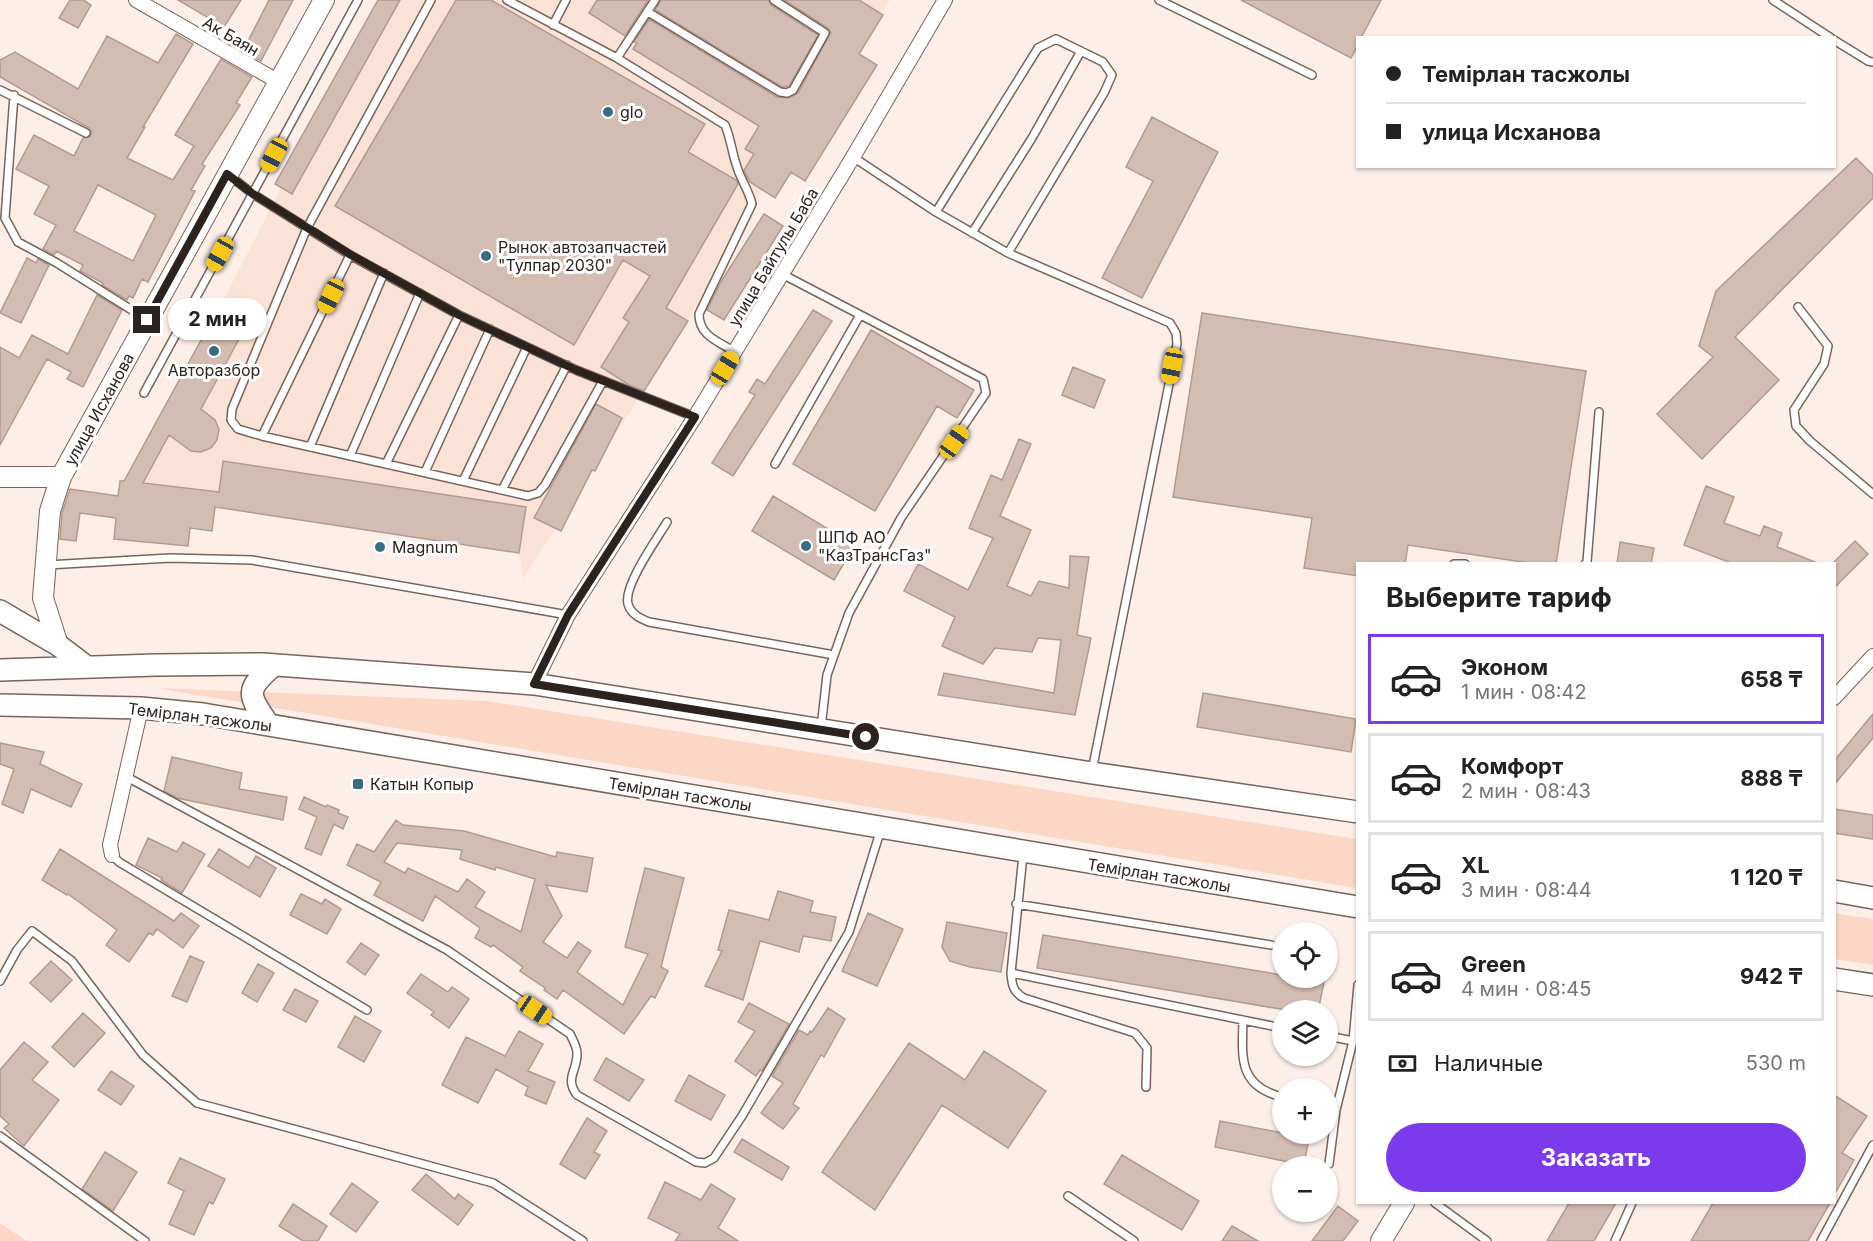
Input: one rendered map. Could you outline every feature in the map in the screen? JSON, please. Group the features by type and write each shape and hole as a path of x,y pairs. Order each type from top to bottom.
{"main road":[{"name":"улица Исханова","path":"57,645 43,598 50,511 61,477 324,0"},
{"path":"0,477 61,477"},
{"path":"0,611 57,645 87,667"},
{"path":"0,670 274,665 534,684 1092,773 1356,812"},
{"path":"269,725 257,709 252,687 256,680 274,665"},
{"name":"Темірлан тасжолы","path":"0,705 141,708 203,714 1356,907"},
{"path":"1836,891 1873,898"},
{"path":"1836,979 1873,985"},
{"path":"1381,1241 1403,1204"}],"street":[{"name":"Ак Баян","path":"136,0 279,82"},
{"name":"улица Байтулы Баба","path":"534,684 568,615 735,352 945,0"},
{"path":"1836,696 1873,656"},
{"path":"112,855 110,845 141,708"}],"lane":[{"path":"144,393 358,0"},
{"path":"430,0 307,228 232,409 231,420 238,429 262,436 528,496 538,494 545,485 603,381"},
{"path":"507,0 617,58 724,125 731,139 736,165 750,193 752,204 699,314 699,322 704,333 735,352"},
{"path":"552,25 566,0"},
{"path":"617,58 655,0"},
{"path":"648,12 780,92 787,93 793,90 825,33 774,0"},
{"path":"1159,0 1312,75"},
{"path":"1773,0 1828,36"},
{"path":"936,212 1038,48 1056,39 1103,62 1112,75 1104,93 1008,253"},
{"path":"1836,41 1868,62 1873,62"},
{"path":"972,233 1032,138 1082,51"},
{"path":"0,90 86,133"},
{"path":"14,95 5,218 18,242 57,263 147,320"},
{"path":"853,157 936,212 1008,253 1170,323 1176,333 1177,344 1092,773"},
{"path":"227,174 253,194 351,255 459,315 603,381 695,417"},
{"path":"262,436 351,255"},
{"path":"310,447 384,273"},
{"path":"782,274 983,379 986,393 901,518 849,612 827,675 820,730"},
{"path":"350,456 420,293"},
{"path":"1798,307 1828,346 1824,364 1794,410 1796,426 1810,441 1873,494"},
{"path":"386,464 459,315"},
{"path":"775,465 860,315"},
{"path":"424,472 490,329"},
{"path":"463,481 527,347"},
{"path":"502,490 567,365"},
{"path":"1587,562 1599,412"},
{"path":"667,522 630,586 627,602 634,615 649,622 834,655"},
{"path":"46,565 170,558 252,560 568,615"},
{"path":"125,776 447,950 570,1034 578,1053 571,1076 571,1087 577,1095 696,1162 705,1163 714,1158 742,1116 849,932 881,828"},
{"path":"1023,852 1016,904 1012,988 1016,994 1024,998 1135,1033 1147,1048 1146,1087"},
{"path":"112,855 119,862 367,1010"},
{"path":"1016,904 1271,945"},
{"path":"0,981 17,950 32,931 72,961 143,1055 197,1103 493,1183 583,1241"},
{"path":"1011,973 1272,1026"},
{"path":"1338,1102 1353,1041 1356,1007"},
{"path":"1243,1020 1242,1053 1246,1073 1265,1092 1272,1094"},
{"path":"1338,1038 1353,1041"},
{"path":"0,1136 145,1241"},
{"path":"1821,1241 1873,1145"},
{"path":"1068,1196 1134,1241"},
{"path":"1436,1204 1487,1241"},
{"path":"1615,1241 1632,1204"}],"shaded area":[{"name":"Рынок автозапчастей \"Тулпар 2030\"","path":"378,0 890,0 762,190 688,321 523,579 519,553 216,507 111,518"},
{"path":"156,688 487,701 1356,839 1356,888"},
{"path":"1836,913 1873,919 1873,965 1836,959"},
{"path":"0,1223 27,1241 0,1241"}],"building":[{"path":"70,0 83,0 91,5 78,28 59,18"},
{"path":"178,0 241,0 224,27"},
{"path":"269,0 293,0 261,61 243,51"},
{"path":"378,0 400,0 292,194 275,184"},
{"path":"456,0 491,0 705,124 688,152 736,180 738,184 666,308 688,321 644,391 629,385 601,367 629,322 623,318 650,276 623,260 574,345 335,206"},
{"path":"597,0 648,0 625,36 589,13"},
{"path":"661,0 768,0 771,5 818,35 789,86 782,87 655,10"},
{"path":"784,0 859,0 883,15 859,54 877,65 805,181 791,172 775,198 750,182 744,170 754,154 745,149 759,126 633,49 637,43 634,42 649,19 777,97 789,98 798,93 831,32"},
{"path":"1241,0 1381,0 1362,36 1356,36 1356,49 1351,58"},
{"path":"176,34 193,44 127,158 173,180 194,146 175,135 221,59 252,77 236,103 240,105 202,164 205,166 191,190 195,191 148,282 142,279 133,298 129,296 127,300 102,285 103,283 80,271 83,265 56,251 54,255 43,249 56,225 34,214 49,186 16,169 34,135 74,156 83,138 90,137 92,132 89,128 0,77 0,60 15,52 78,89 107,36 158,63","holes":["98,185 156,215 133,261 74,231"]},
{"path":"1152,117 1218,152 1142,298 1102,278 1153,181 1126,167"},
{"path":"1856,158 1873,175 1873,198 1735,337 1779,380 1702,459 1657,414 1713,357 1699,346 1716,291"},
{"path":"764,214 783,226 724,320 707,310 722,280"},
{"path":"27,258 36,263 38,259 49,265 21,323 0,313"},
{"path":"97,295 122,310 83,387 67,379 71,372 47,359 0,445 0,347 19,358 32,335 68,354"},
{"path":"223,300 252,315 201,409 215,420 219,429 217,440 211,448 201,452 191,451 169,435 143,483 219,492 223,461 526,507 519,553 215,507 212,531 190,528 188,546 114,539 116,518 80,513 76,541 60,539 62,513 70,489 118,496 120,481 124,481"},
{"path":"813,310 832,321 733,476 712,463 755,395 749,392 757,379 765,384"},
{"path":"1202,313 1586,371 1556,562 1523,562 1408,545 1405,562 1356,562 1356,576 1304,568 1312,518 1173,497"},
{"path":"871,330 974,390 957,418 937,406 875,511 793,464"},
{"path":"1073,367 1105,380 1094,408 1062,395"},
{"path":"596,404 622,418 561,531 534,518"},
{"path":"1019,439 1031,444 1000,516 1031,530 1007,586 1031,596 1039,581 1069,588 1070,556 1089,557 1077,635 1091,638 1075,715 938,695 944,673 1054,693 1061,640 1038,638 1032,652 995,648 983,664 942,646 955,617 904,591 918,564 968,590 993,538 969,528 991,475 1002,480"},
{"path":"1706,486 1734,497 1724,523 1760,536 1764,526 1782,533 1777,547 1815,562 1729,562 1684,545"},
{"path":"773,496 855,545 834,580 752,531"},
{"path":"1855,541 1868,554 1836,586 1836,562 1834,562"},
{"path":"1620,542 1654,548 1651,562 1617,562"},
{"path":"1203,693 1356,719 1351,752 1197,727"},
{"path":"1873,714 1873,738 1836,783 1836,759"},
{"path":"0,743 44,752 40,764 82,784 71,807 31,789 23,813 2,804 14,769 0,764"},
{"path":"172,757 242,773 239,789 287,797 283,820 177,798 164,791"},
{"path":"304,797 339,810 338,813 348,817 343,829 334,824 321,855 305,848 317,817 299,809"},
{"path":"1836,809 1873,815 1873,839 1836,833"},
{"path":"396,820 403,825 464,831 556,857 557,852 593,858 587,892 546,885 562,916 543,942 567,958 578,942 591,951 577,972 623,1005 648,954 625,947 645,868 684,878 661,967 668,971 655,998 651,996 624,1034 563,990 557,999 544,990 545,988 520,971 523,967 493,945 491,947 475,938 480,928 435,896 423,921 374,895 381,882 347,865 357,844 374,852","holes":["397,843 462,850 460,859 535,879 521,932 475,907 485,892 467,879 458,892 408,868 405,873 384,862"]},
{"path":"148,838 177,852 183,842 205,854 182,893 161,880 162,878 136,865"},
{"path":"60,849 174,921 181,913 199,926 183,948 157,929 153,935 149,933 129,962 106,945 117,930 68,894 42,880"},
{"path":"219,849 249,868 256,856 276,868 260,897 208,866"},
{"path":"778,891 813,901 810,912 836,917 831,941 803,936 799,952 760,941 743,1000 705,986 722,951 718,950 729,910 769,920"},
{"path":"301,894 322,904 325,899 341,909 327,934 290,915"},
{"path":"868,913 903,929 877,986 842,971"},
{"path":"947,922 1007,933 1001,972 950,961 942,947"},
{"path":"1043,935 1272,973 1272,988 1323,988 1320,1000 1272,1000 1272,1008 1037,968"},
{"path":"361,943 379,955 365,975 347,962"},
{"path":"190,956 204,962 187,1002 172,996"},
{"path":"51,961 72,980 51,1002 30,983"},
{"path":"258,964 274,973 257,1002 242,993"},
{"path":"421,974 448,992 452,987 469,999 449,1028 431,1015 434,1012 407,993"},
{"path":"295,989 318,1001 306,1022 283,1010"},
{"path":"749,1003 789,1024 762,1071 760,1070 756,1076 735,1061 755,1031 738,1022"},
{"path":"828,1008 845,1019 824,1057 821,1055 793,1104 799,1108 783,1129 761,1113 783,1083 772,1076 799,1030 808,1035 810,1031 812,1032"},
{"path":"83,1013 105,1033 74,1067 52,1047"},
{"path":"355,1016 381,1031 364,1062 338,1047"},
{"path":"519,1031 543,1044 528,1071 555,1082 546,1104 525,1095 528,1087 496,1069 478,1103 442,1085 466,1037 505,1056"},
{"path":"24,1042 48,1062 32,1080 59,1100 24,1146 4,1128 9,1124 0,1116 0,1070"},
{"path":"909,1043 965,1080 984,1051 1046,1091 1008,1148 942,1105 875,1210 822,1172"},
{"path":"606,1058 644,1080 629,1101 594,1080"},
{"path":"111,1071 134,1086 121,1105 98,1090"},
{"path":"689,1075 725,1095 711,1120 675,1101"},
{"path":"1836,1096 1867,1116 1842,1153 1854,1160 1836,1192"},
{"path":"587,1118 607,1131 594,1152 600,1155 585,1179 560,1164"},
{"path":"1220,1121 1272,1131 1272,1144 1308,1144 1306,1156 1272,1156 1272,1159 1215,1147"},
{"path":"742,1139 789,1167 782,1180 734,1152"},
{"path":"105,1152 137,1172 113,1211 82,1189"},
{"path":"1122,1155 1199,1201 1182,1230 1104,1184"},
{"path":"180,1158 225,1179 213,1204 209,1202 194,1235 169,1224 184,1191 168,1183"},
{"path":"426,1174 455,1199 458,1194 473,1205 458,1225 412,1190"},
{"path":"665,1182 701,1200 711,1184 735,1199 718,1228 738,1241 675,1241 680,1234 648,1218"},
{"path":"352,1183 378,1202 356,1232 330,1214"},
{"path":"293,1204 327,1226 318,1241 303,1241 279,1226"},
{"path":"1568,1204 1615,1204 1594,1241 1547,1241"},
{"path":"1712,1204 1829,1204 1808,1241 1691,1241"},
{"path":"1338,1206 1358,1221 1343,1241 1312,1241 1326,1222 1338,1222"},
{"path":"1232,1226 1258,1241 1222,1241"}],"place":[{"name":"glo","path":"608,112"},
{"name":"Рынок автозапчастей \"Тулпар 2030\"","path":"486,256"},
{"name":"Авторазбор","path":"214,351"},
{"name":"ШПФ АО \"КазТрансГаз\"","path":"806,546"},
{"name":"Magnum","path":"380,547"},
{"name":"Катын Копыр","path":"358,784"}],"route":[{"path":"147,320 227,174 253,194 351,255 459,315 576,370 695,417 568,615 534,684 866,737"}]}
